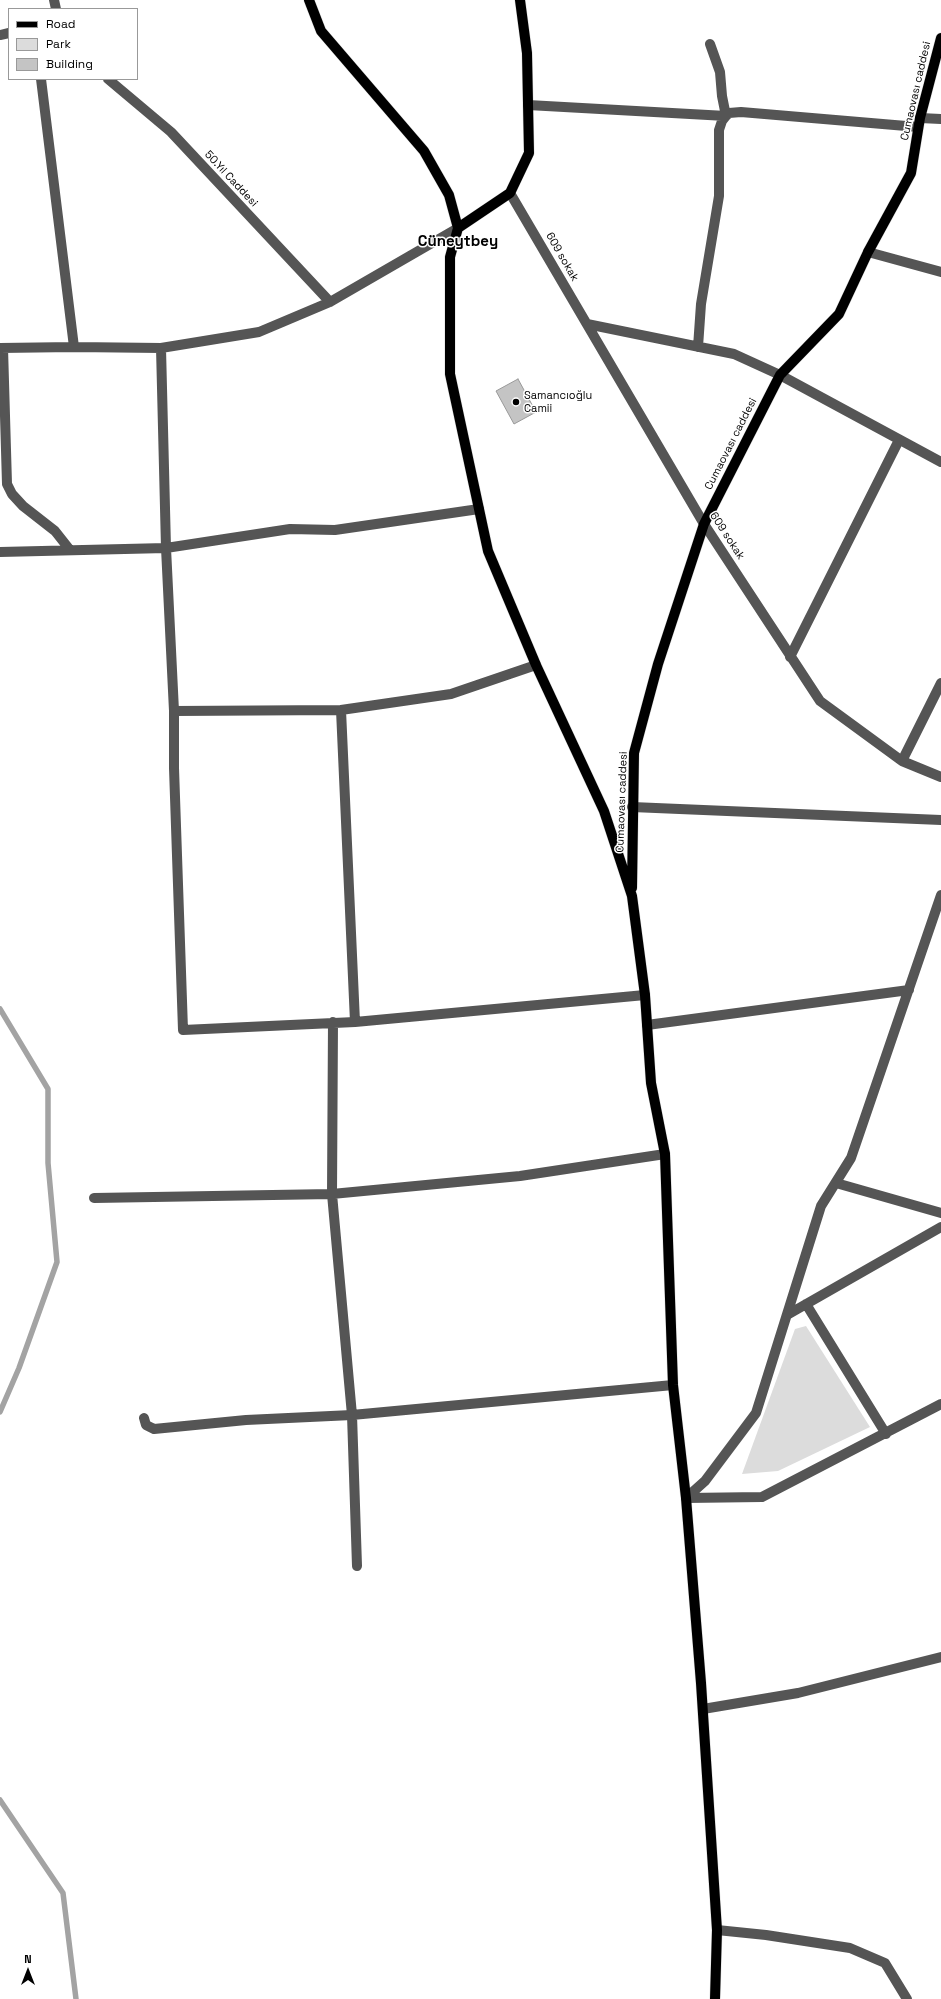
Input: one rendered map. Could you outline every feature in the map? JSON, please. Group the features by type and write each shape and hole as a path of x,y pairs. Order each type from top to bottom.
{"main road":[{"path":"309,0 321,31 424,151 449,196 458,228 450,257 450,374 488,551 536,665 604,811 632,896 645,995 651,1083 665,1154 673,1385 686,1498 717,1930 715,1999"},
{"path":"458,228 510,193 529,153 527,53 520,0"},
{"name":"Cumaovası caddesi","path":"632,896 632,807 634,753 658,664 704,524 780,375 839,314 868,252 911,173 919,122 941,38"}],"street":[{"path":"710,44 720,72 722,96 726,116"},
{"path":"41,80 74,346"},
{"name":"50.Yıl Caddesi","path":"109,80 171,132 330,302"},
{"path":"528,106 726,116"},
{"path":"698,347 701,304 719,196 719,130 722,121 729,113 741,112 919,122 941,119"},
{"name":"609 sokak","path":"510,193 704,524 757,602 790,657 820,701 902,761 941,777"},
{"path":"70,550 55,531 24,506 12,494 7,484 1,348 74,346 131,349 161,348 259,332 330,302 458,228"},
{"path":"868,252 941,272"},
{"path":"587,324 734,354 780,375 941,462"},
{"path":"161,348 166,548 174,711 174,768 183,1030 355,1022 645,995"},
{"path":"790,657 899,440"},
{"path":"0,552 166,548 290,529 335,530 479,509"},
{"path":"174,711 341,710 451,694 536,665"},
{"path":"902,761 941,683"},
{"path":"341,710 355,1022"},
{"path":"632,807 941,820"},
{"path":"686,1498 705,1481 756,1413 821,1206 850,1158 941,895"},
{"path":"647,1025 909,990"},
{"path":"333,1022 332,1194 352,1415 357,1566"},
{"path":"94,1198 332,1194 520,1176 665,1154"},
{"path":"836,1183 941,1213"},
{"path":"787,1315 941,1227"},
{"path":"806,1304 886,1434"},
{"path":"144,1418 146,1425 154,1429 246,1420 352,1415 673,1385"},
{"path":"686,1498 762,1497 886,1434 941,1404"},
{"path":"702,1709 798,1693 941,1657"},
{"path":"717,1930 766,1935 850,1948 885,1963 907,1999"}],"green space":[{"path":"806,1326 870,1427 778,1471 742,1474 795,1329"}],"building":[{"name":"Samancıoğlu Camii","path":"518,379 536,412 514,424 496,391"}],"waterway":[{"path":"0,1009 48,1089 48,1163 57,1262 19,1368 0,1412"},
{"path":"0,1800 63,1893 76,1999"}],"place":[{"name":"Samancıoğlu Camii","path":"516,402"}],"district":[{"name":"Cüneytbey","path":"458,242"}]}
